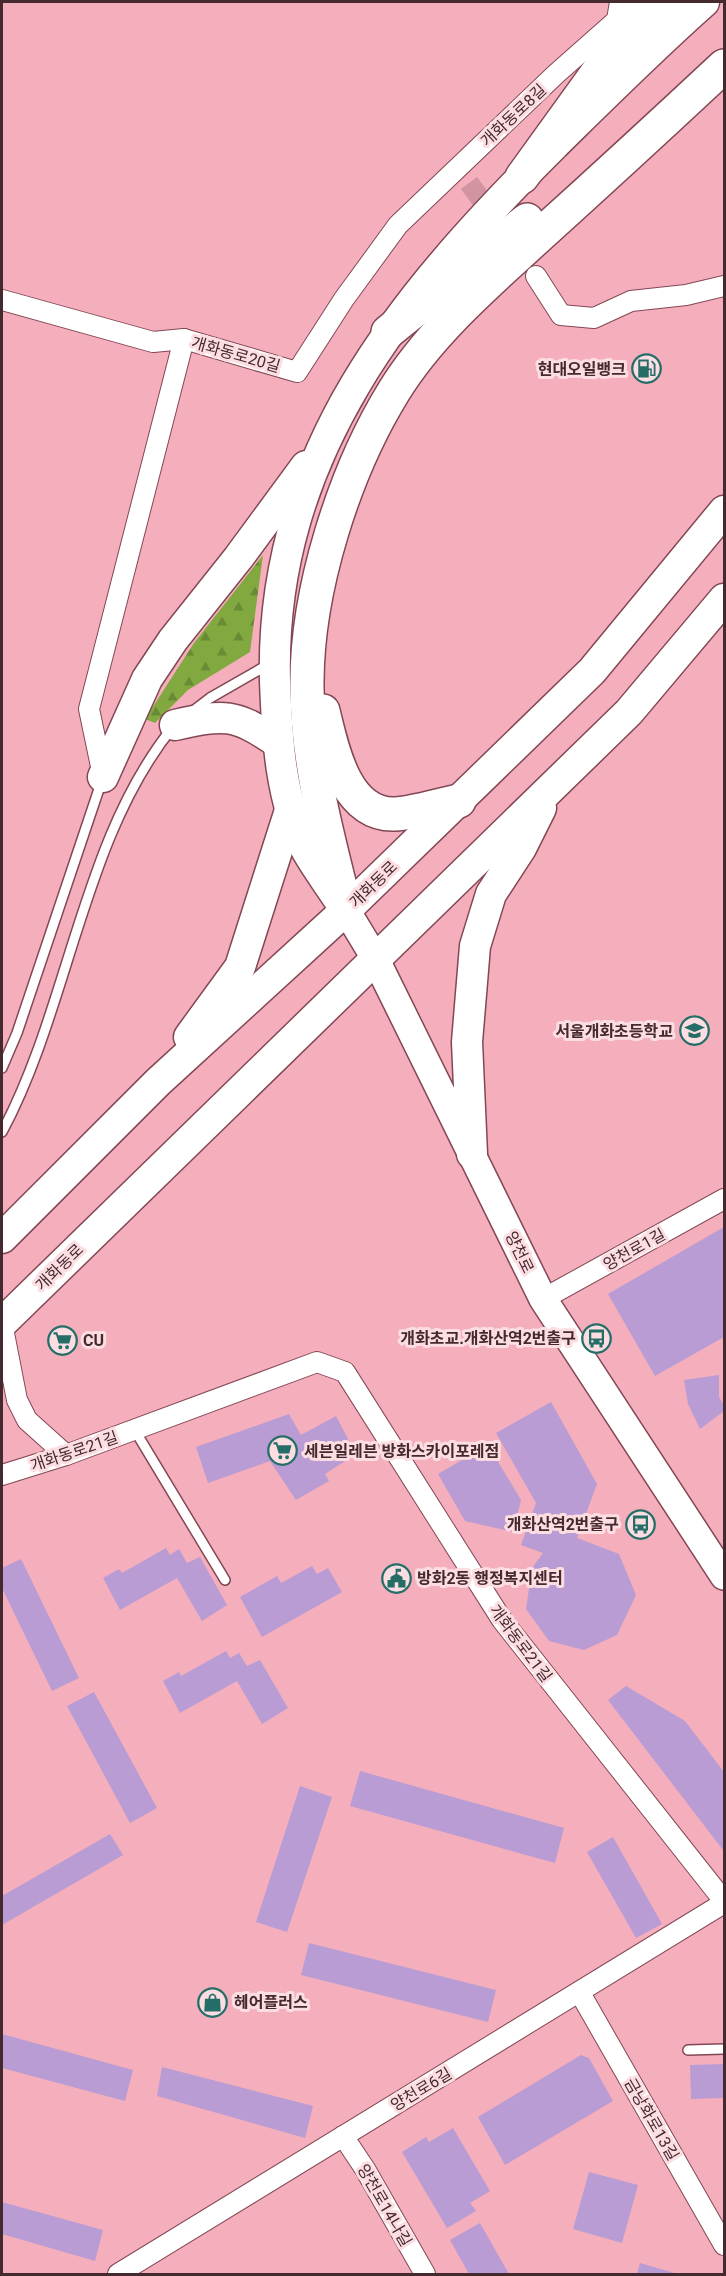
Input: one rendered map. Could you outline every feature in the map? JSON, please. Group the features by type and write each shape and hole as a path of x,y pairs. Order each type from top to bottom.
{"highway":[{"path":"522,177 600,69 669,2"},
{"path":"388,332 526,220 724,42"},
{"path":"346,910 291,657 341,502 369,437 395,390 424,351 483,288 724,66"},
{"path":"291,657 330,738 354,796 370,809 393,814 459,801"}],"main road":[{"path":"346,910 307,852 291,807 277,742 291,657 281,580 288,549 321,447 350,390 388,332 467,233 657,43 704,2"},
{"path":"103,777 147,679 166,650 321,447"},
{"name":"개화동로","path":"2,1238 158,1082 346,910 592,671 724,511"},
{"name":"개화동로","path":"2,1323 629,712 724,598"},
{"path":"175,725 226,716 249,723 277,742"},
{"path":"472,1154 467,1042 475,946 491,894 521,848 551,788"},
{"path":"158,1082 240,967 291,807"},
{"name":"양천로","path":"346,910 375,958 543,1299 724,1576"}],"street":[{"name":"개화동로8길","path":"398,225 462,176 618,11 639,2"},
{"name":"개화동로20길","path":"2,300 153,342 184,339 297,372 344,299 398,225"},
{"path":"536,276 561,315 594,318 631,301 686,295 724,286"},
{"path":"103,777 89,709 184,339"},
{"name":"양천로1길","path":"543,1299 724,1198"},
{"name":"개화동로","path":"2,1323 17,1400 27,1420 66,1455"},
{"name":"개화동로21길","path":"2,1475 66,1455 317,1362 345,1372 502,1620 724,1902"},
{"name":"양천로6길","path":"118,2274 580,1993 724,1902"},
{"name":"금낭화로13길","path":"580,1993 724,2245"},
{"name":"양천로14나길","path":"343,2136 365,2169 425,2274"}],"lane":[{"path":"2,1132 25,1083 118,816 150,756 175,725 210,698 291,657"},
{"path":"2,1068 17,1033 103,777"},
{"path":"135,1430 225,1580"},
{"path":"688,2050 724,2049"}],"green space":[{"path":"263,555 250,652 188,690 155,723 145,719 194,643"}],"building":[{"path":"724,1227 724,1337 655,1376 608,1294"},
{"path":"719,1375 719,1397 724,1405 724,1411 700,1429 688,1404 684,1380"},
{"path":"551,1402 597,1484 577,1538 619,1554 636,1595 617,1635 584,1650 549,1641 526,1609 532,1568 543,1553 521,1545 536,1503 496,1433"},
{"path":"289,1414 301,1435 336,1416 356,1454 325,1474 329,1481 296,1500 270,1461 208,1483 196,1447"},
{"path":"488,1445 521,1500 513,1532 465,1521 438,1474"},
{"path":"166,1548 170,1555 179,1549 187,1563 200,1557 227,1605 202,1621 177,1578 120,1610 103,1578 119,1569 122,1573"},
{"path":"21,1559 79,1678 52,1691 2,1588 2,1568"},
{"path":"312,1566 317,1574 328,1568 342,1592 262,1637 240,1597 277,1576 281,1583"},
{"path":"226,1651 230,1658 239,1653 247,1666 260,1660 288,1708 262,1724 237,1681 180,1713 163,1681 179,1672 181,1676"},
{"path":"626,1686 685,1721 724,1772 723,1850 608,1700"},
{"path":"94,1692 157,1808 130,1823 67,1706"},
{"path":"360,1771 564,1828 555,1863 350,1806"},
{"path":"300,1786 332,1797 287,1932 256,1922"},
{"path":"110,1834 123,1855 2,1925 2,1896"},
{"path":"613,1837 662,1924 636,1938 587,1852"},
{"path":"309,1943 496,1990 488,2022 301,1975"},
{"path":"2,2034 133,2070 125,2101 2,2068"},
{"path":"581,2055 589,2058 613,2101 505,2165 478,2117"},
{"path":"724,2064 724,2098 691,2099 690,2065"},
{"path":"162,2067 313,2106 305,2138 157,2096"},
{"path":"453,2128 490,2191 470,2203 476,2211 447,2228 402,2152 426,2137 429,2142"},
{"path":"589,2172 638,2185 622,2243 573,2229"},
{"path":"2,2202 103,2230 95,2261 2,2234"},
{"path":"480,2223 509,2274 469,2274 450,2240"},
{"path":"640,2263 678,2274 637,2274"}],"tunnel":[{"path":"469,183 496,220"}],"place":[{"name":"현대오일뱅크","path":"647,369"},
{"name":"서울개화초등학교","path":"694,1031"},
{"name":"개화초교.개화산역2번출구","path":"597,1338"},
{"name":"CU","path":"62,1340"},
{"name":"세븐일레븐 방화스카이포레점","path":"283,1451"},
{"name":"개화산역2번출구","path":"640,1524"},
{"name":"방화2동 행정복지센터","path":"396,1578"},
{"name":"헤어플러스","path":"213,2002"}]}
